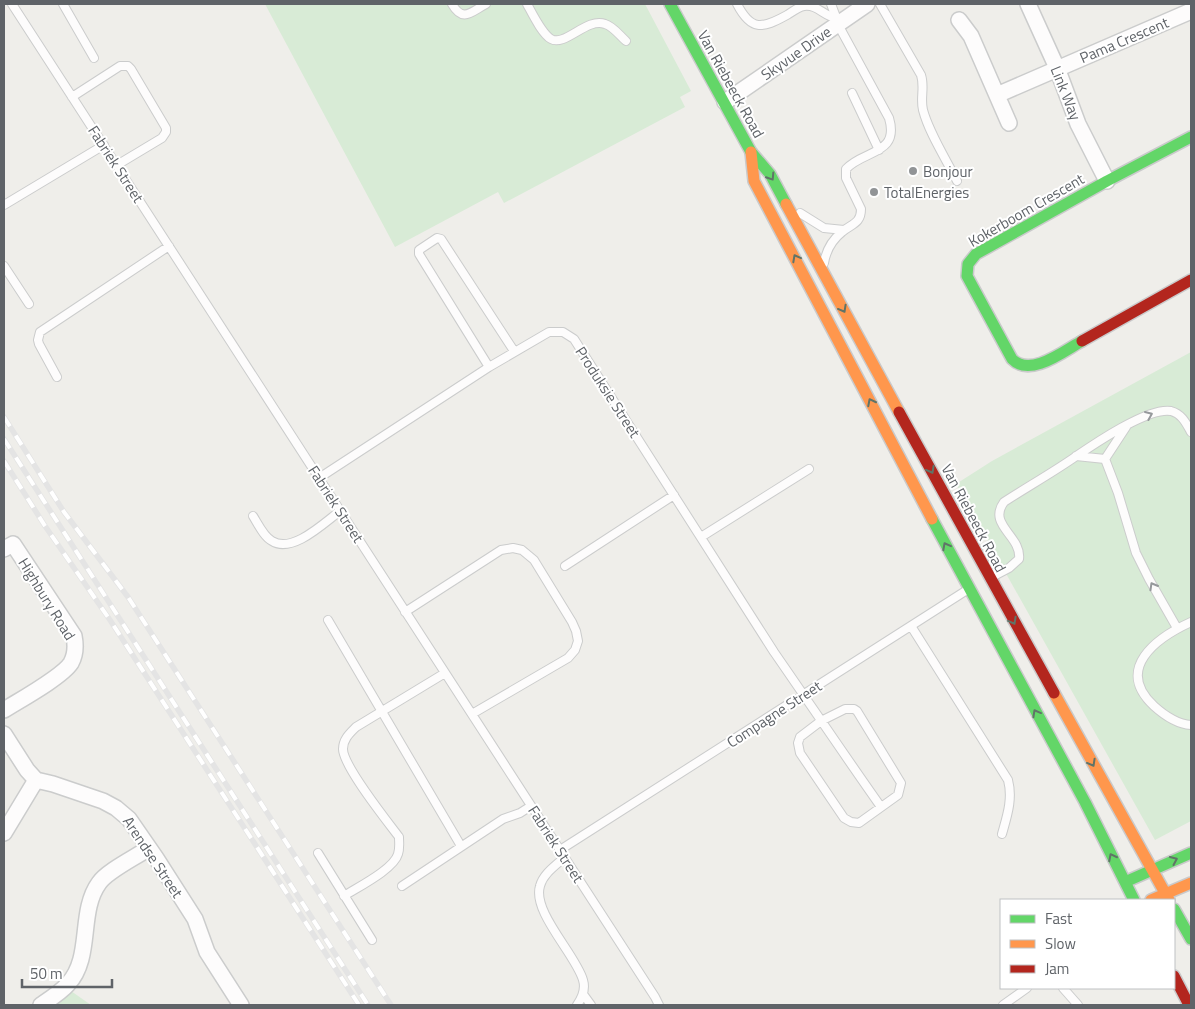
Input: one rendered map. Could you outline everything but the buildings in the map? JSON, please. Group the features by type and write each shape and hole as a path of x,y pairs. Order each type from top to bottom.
{"main road":[{"name":"Van Riebeeck Road","path":"670,4 751,152 770,174 823,271 1134,899"},
{"name":"Kokerboom Crescent","path":"1191,138 1107,181 976,254 967,265 967,276 1012,359 1017,365 1024,367 1041,363 1191,280"},
{"name":"Van Riebeeck Road","path":"751,152 754,180 979,584 1167,897"},
{"path":"1125,882 1191,853"},
{"path":"1167,897 1191,883"},
{"path":"1175,910 1186,919 1191,940"},
{"path":"1175,978 1189,1005"}],"street":[{"name":"Skyvue Drive","path":"725,102 838,21 867,4"},
{"name":"Link Way","path":"1028,4 1057,68 1078,124 1107,181"},
{"name":"Pama Crescent","path":"997,95 1191,11"},
{"path":"958,20 971,36 1009,122"},
{"name":"Highbury Road","path":"4,710 66,669 74,658 76,651 74,636 8,547"},
{"path":"4,734 27,770 36,780 4,832"},
{"name":"Arendse Street","path":"36,780 78,792 116,808 128,819 195,919 207,952 237,1004"},
{"path":"41,1005 68,985 79,966 93,892 100,881 149,848"}],"lane":[{"name":"Fabriek Street","path":"12,4 650,988 659,1005"},
{"path":"64,4 94,58"},
{"path":"452,4 458,14 461,15 468,14 486,4"},
{"path":"527,4 544,33 550,39 562,39 595,23 600,23 608,25 626,41"},
{"path":"737,4 749,22 758,26 769,24 800,6 813,6 838,21"},
{"path":"823,271 826,254 830,245 844,230 856,224 861,214 861,209 846,178 846,169 885,146 889,140 891,126 889,118 831,4"},
{"path":"880,4 921,75 923,87 921,102 924,116 957,181"},
{"path":"72,97 120,66 128,66 131,69 166,128 166,132 162,138 117,165"},
{"path":"852,93 879,150"},
{"path":"4,205 104,145"},
{"path":"787,204 824,228 844,230"},
{"path":"488,366 419,254 419,250 437,238 441,239 514,351"},
{"path":"57,377 38,340 40,332 169,246"},
{"path":"4,266 29,304"},
{"name":"Produksie Street","path":"319,478 488,366 549,332 563,332 574,339 774,652 881,807"},
{"path":"1076,456 1102,438 1153,412 1171,411 1180,414 1191,432"},
{"path":"1106,459 1126,426"},
{"path":"1076,456 1106,459"},
{"name":"Compagne Street","path":"560,850 911,626 979,584 1009,568 1019,559 1018,548 999,519 999,508 1004,502 1076,456"},
{"path":"1106,459 1136,553 1177,628"},
{"path":"701,537 809,469"},
{"path":"565,566 674,496"},
{"path":"253,516 269,539 278,544 287,544 302,539 340,511"},
{"path":"405,612 501,550 513,548 522,550 534,560 572,622 578,641 575,650 568,658 472,714"},
{"path":"328,620 461,846"},
{"path":"1191,622 1160,639 1146,652 1137,673 1138,683 1144,696 1170,719 1191,725"},
{"path":"911,626 1008,780 1011,790 1002,834"},
{"path":"344,896 391,865 398,853 399,838 348,766 343,750 346,737 356,727 445,673"},
{"path":"845,709 857,711 900,779 901,787 898,795 859,823 851,822 844,818 800,753 798,747 800,737 821,721 845,709"},
{"path":"402,886 503,819 520,813 531,806"},
{"path":"318,852 372,940"},
{"path":"565,857 544,877 539,888 540,903 583,979 584,994 591,1005"},
{"path":"1003,1005 1026,989"},
{"path":"1063,989 1078,1005"},
{"path":"577,1005 584,994"}],"green space":[{"path":"265,4 645,4 691,91 680,97 685,107 504,203 498,192 395,247"},
{"path":"1191,352 1191,821 1155,840 956,484 992,461"},
{"path":"71,991 91,1005 49,1005"}],"railway":[{"path":"4,417 64,512 128,597 391,1005"},
{"path":"4,439 368,1005"},
{"path":"4,461 45,526 110,620 359,1005"}],"traffic: fast":[{"path":"670,4 751,152 770,174 786,204"},
{"path":"1082,341 1047,361 1028,366 1019,364 1012,359 967,276 968,264 976,254 1107,181 1191,137"},
{"path":"932,519 1085,802 1134,899"},
{"path":"1125,882 1191,853"},
{"path":"1175,911 1191,939"}],"traffic: slow":[{"path":"751,152 754,181 932,519"},
{"path":"786,204 899,412"},
{"path":"1054,693 1168,899"},
{"path":"1153,899 1191,883"}],"traffic: jam":[{"path":"1082,341 1191,280"},
{"path":"899,412 1054,693"},
{"path":"1175,978 1189,1005"}],"place":[{"name":"Bonjour","path":"913,171"},
{"name":"TotalEnergies","path":"874,192"}]}
